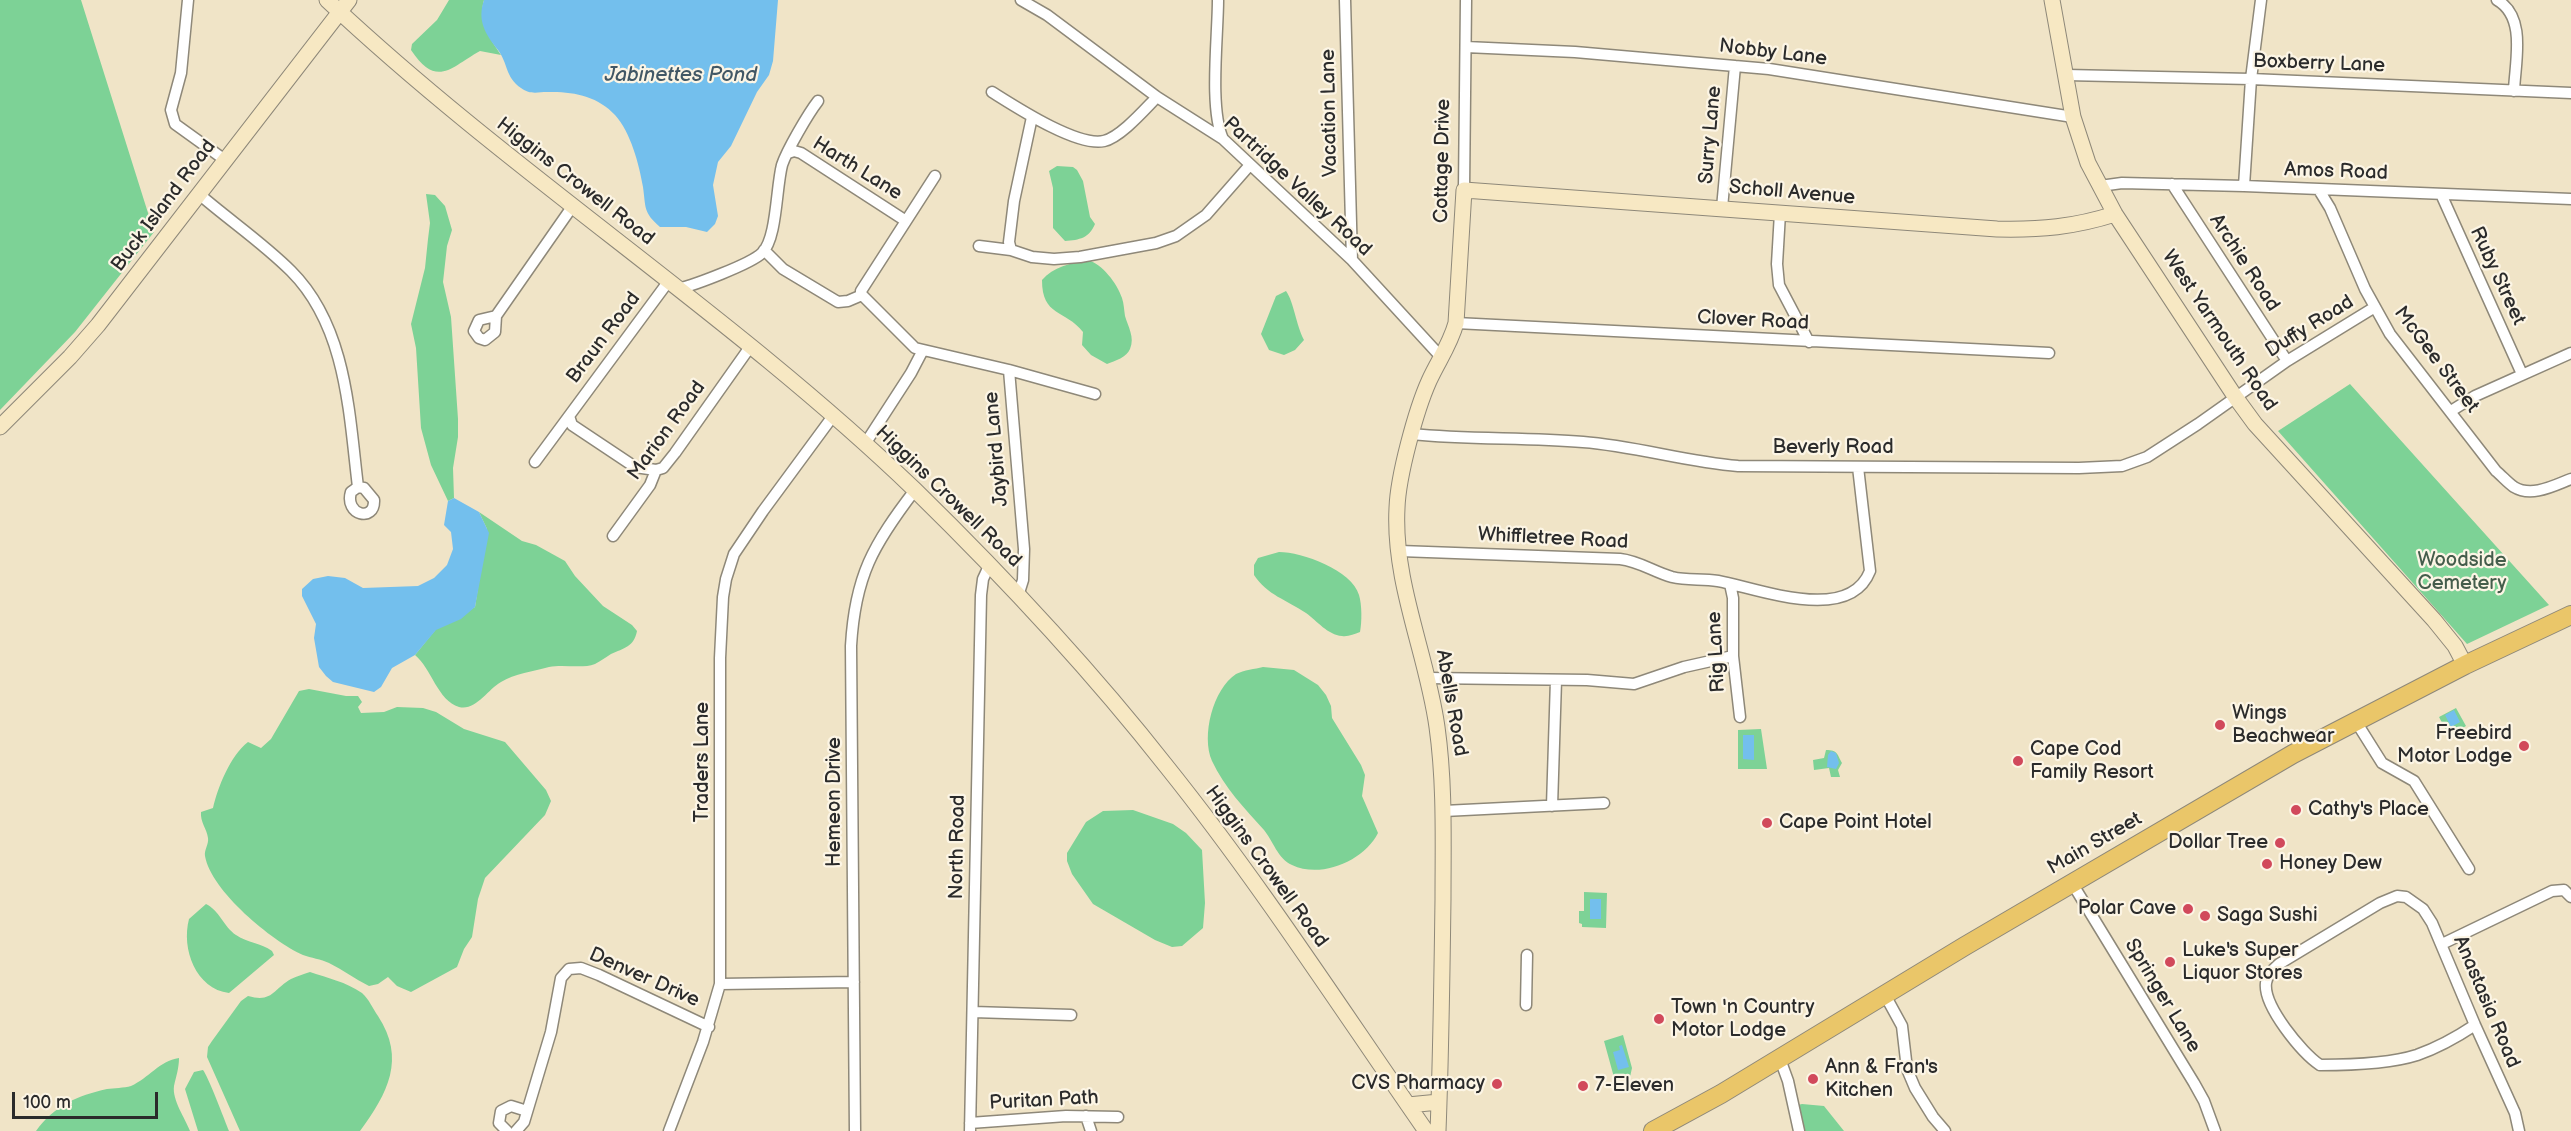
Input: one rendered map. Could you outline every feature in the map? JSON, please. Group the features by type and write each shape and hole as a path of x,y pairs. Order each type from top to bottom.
{"main road":[{"name":"Higgins Crowell Road","path":"327,0 344,5 424,87 833,416 915,490 989,566 1112,700 1196,803 1426,1131"},
{"name":"West Yarmouth Road","path":"2052,0 2073,117 2088,162 2115,214 2236,399 2255,424 2434,620 2455,646 2465,665"},
{"name":"Buck Island Road","path":"0,427 70,357 128,288 344,5"},
{"name":"Scholl Avenue","path":"1464,190 2026,230 2084,224 2115,214"},
{"name":"Cottage Drive","path":"1456,323 1464,190"},
{"name":"Abells Road","path":"1438,1131 1442,1044 1444,811 1437,726 1411,616 1400,551 1397,506 1412,434 1429,380 1443,358 1456,323"},
{"name":"Main Street","path":"1653,1131 1780,1059 2269,767 2355,720 2571,615"},
{"path":"1408,1105 1439,1102"}],"street":[{"path":"188,0 181,73 171,110 176,124 225,160"},
{"name":"Partridge Valley Road","path":"1021,0 1047,15 1157,97 1223,140 1352,260 1443,358"},
{"path":"1218,0 1216,113 1218,128 1223,140"},
{"name":"Vacation Lane","path":"1345,0 1352,260"},
{"name":"Cottage Drive","path":"1464,190 1466,0"},
{"path":"2244,186 2251,79 2261,0"},
{"path":"2497,0 2508,9 2515,22 2514,91"},
{"name":"Nobby Lane","path":"1466,47 1575,52 1735,66 1865,83 2073,117"},
{"name":"Surry Lane","path":"1722,208 1735,66"},
{"name":"Boxberry Lane","path":"2066,75 2251,79 2571,93"},
{"path":"992,92 1032,117 1078,138 1091,141 1106,141 1157,97"},
{"path":"673,285 694,285 750,261 764,250 773,233 783,162 818,101"},
{"path":"1011,250 1009,242 1014,201 1032,117"},
{"name":"Harth Lane","path":"788,153 794,151 801,153 906,221"},
{"path":"979,246 1011,250 1032,257 1080,257 1156,243 1176,236 1206,215 1249,166"},
{"path":"764,250 783,269 838,302 848,301 862,295 861,291 935,176"},
{"name":"Amos Road","path":"2100,186 2122,183 2244,186 2571,200"},
{"name":"Archie Road","path":"2172,184 2287,361"},
{"name":"McGee Street","path":"2319,190 2331,208 2375,307 2390,334 2496,471 2515,488 2526,491 2550,488 2571,479"},
{"path":"199,194 290,270 320,312 340,364 358,487"},
{"name":"Ruby Street","path":"2441,194 2522,374"},
{"path":"496,316 572,207"},
{"path":"1780,213 1777,264 1779,285 1809,342"},
{"name":"Braun Road","path":"535,462 673,285"},
{"name":"Jaybird Lane","path":"862,295 915,348 1095,394"},
{"name":"Duffy Road","path":"2236,399 2287,361 2375,307"},
{"name":"Clover Road","path":"1456,323 2049,352"},
{"name":"Marion Road","path":"613,536 650,485 656,470 663,468 750,347"},
{"path":"865,444 911,373 923,350"},
{"path":"2451,411 2522,374 2571,353"},
{"name":"Jaybird Lane","path":"1008,370 1024,549 1023,580 1018,596"},
{"name":"Beverly Road","path":"1412,434 1592,443 1642,449 1711,464 1729,465 2079,468 2122,466 2156,452 2236,399"},
{"path":"569,416 572,425 635,467 656,470"},
{"name":"Traders Lane","path":"669,1131 709,1027 720,984 720,658 726,579 734,554 833,416"},
{"name":"Whiffletree Road","path":"1400,551 1620,559 1645,565 1671,577 1690,581 1710,580 1798,600 1842,596 1862,585 1870,571 1858,467"},
{"name":"Hemeon Drive","path":"855,1131 852,646 854,606 864,571 874,550 915,490"},
{"name":"North Road","path":"970,1127 981,595 983,579 989,566"},
{"name":"Rig Lane","path":"1730,584 1733,597 1733,656 1740,717"},
{"path":"1427,678 1634,684 1683,668 1733,656"},
{"path":"1552,806 1556,680"},
{"path":"2355,720 2382,764 2414,781 2469,869"},
{"path":"1444,811 1604,803"},
{"name":"Springer Lane","path":"2072,883 2194,1083 2204,1101 2215,1131"},
{"path":"2442,944 2552,891 2564,890 2571,897"},
{"name":"Anastasia Road","path":"2475,1025 2457,1037 2416,1055 2368,1062 2320,1065 2298,1046 2273,1006 2266,983 2270,972 2279,964 2380,903 2397,896 2406,897 2423,909 2442,944 2475,1025 2515,1113 2519,1131"},
{"path":"1526,1005 1527,955"},
{"name":"Denver Drive","path":"516,1131 523,1125 551,1032 561,978 569,969 577,967 599,975 709,1027"},
{"name":"Denver Drive","path":"720,984 854,982"},
{"path":"1885,995 1902,1026 1907,1069 1915,1088 1933,1118 1945,1131"},
{"path":"973,1012 1071,1015"},
{"path":"1780,1059 1788,1081 1799,1131"},
{"path":"507,1131 499,1123 501,1110 511,1106 527,1111"},
{"path":"1086,1116 1091,1131"},
{"name":"Puritan Path","path":"970,1127 1086,1116 1118,1117"}],"green space":[{"path":"0,0 81,0 154,232 75,332 0,410"},
{"path":"449,0 484,0 484,22 489,36 501,55 480,51 452,68 437,72 420,62 411,50 412,44 437,20"},
{"path":"1057,166 1073,167 1083,181 1090,217 1095,224 1087,235 1080,239 1065,241 1053,228 1053,188 1049,171"},
{"path":"426,194 435,195 445,206 452,230 447,246 443,282 451,317 458,437 453,468 454,498 448,501 431,465 421,428 416,348 411,324 425,268 430,223"},
{"path":"1088,260 1104,270 1117,286 1131,336 1128,352 1107,364 1091,355 1082,345 1083,332 1069,319 1050,307 1043,292 1042,280 1051,272 1069,264"},
{"path":"1286,291 1304,340 1295,350 1284,355 1269,350 1261,334 1276,296"},
{"name":"Woodside Cemetery","path":"2350,384 2549,605 2467,644 2278,431"},
{"path":"479,512 522,541 536,545 565,561 575,576 603,606 632,625 637,631 631,644 590,665 549,667 512,677 501,682 471,706 459,707 452,704 415,655 436,629 475,607 487,529"},
{"path":"1279,552 1313,559 1337,570 1347,578 1359,595 1360,632 1344,636 1332,633 1306,613 1265,588 1254,575 1254,565 1258,558"},
{"path":"1263,667 1294,670 1318,685 1331,706 1332,718 1365,775 1362,796 1378,833 1363,852 1341,865 1316,870 1303,869 1287,862 1279,854 1264,830 1229,789 1212,761 1209,751 1209,726 1215,702 1221,690 1236,674"},
{"path":"309,689 358,696 362,702 358,707 361,713 384,712 397,707 423,708 436,712 464,729 505,742 546,790 551,801 545,815 485,878 478,899 472,937 457,967 411,992 397,986 388,977 378,984 369,986 323,960 303,955 275,939 230,899 218,884 205,856 208,838 201,812 213,808 230,763 248,742 261,748 271,739 299,691"},
{"path":"2456,708 2466,726 2449,736 2439,717"},
{"path":"1761,729 1767,769 1738,769 1738,730"},
{"path":"1826,750 1837,753 1842,763 1838,770 1840,777 1831,777 1829,768 1814,770 1813,760 1824,758"},
{"path":"1133,810 1173,824 1186,833 1202,850 1205,903 1203,928 1182,946 1172,947 1155,940 1093,904 1072,874 1067,861 1067,853 1086,822 1103,811"},
{"path":"1584,892 1607,893 1606,928 1582,927 1579,923 1579,911 1584,911"},
{"path":"206,904 236,935 268,948 274,955 229,993 217,990 208,984 200,976 189,955 187,931 189,919"},
{"path":"310,972 350,986 362,993 378,1016 391,1047 392,1061 390,1075 379,1103 360,1131 240,1131 207,1057 208,1047 241,1001 248,996 263,998 268,996 291,979"},
{"path":"1623,1035 1632,1068 1630,1077 1615,1081 1604,1041"},
{"path":"179,1058 174,1091 190,1131 36,1131 51,1114 67,1103 107,1089 131,1086 160,1066"},
{"path":"203,1070 229,1131 198,1131 185,1089 194,1072"},
{"path":"1798,1105 1824,1106 1844,1131 1797,1131"}],"water":[{"name":"Jabinettes Pond","path":"484,0 778,0 773,61 769,75 757,92 731,146 718,162 713,185 718,216 715,224 707,232 686,227 660,227 651,217 646,209 634,149 621,122 601,103 566,92 531,92 516,84 484,26 481,14"},
{"path":"454,498 479,512 489,533 475,607 461,619 436,630 415,655 392,668 381,687 374,692 333,682 319,667 314,638 316,624 302,596 302,589 313,579 328,576 345,578 363,588 418,586 434,578 447,565 453,549 451,532 444,525 448,501"},
{"path":"2454,710 2460,722 2451,727 2445,715"},
{"path":"1743,735 1754,735 1754,760 1743,759"},
{"path":"1831,751 1836,753 1839,763 1836,769 1827,767 1828,755"},
{"path":"1590,899 1601,899 1601,919 1590,919"},
{"path":"1622,1045 1629,1067 1618,1070 1613,1052 1620,1050 1619,1046"}],"place":[{"name":"Wings Beachwear","path":"2220,725"},
{"name":"Freebird Motor Lodge","path":"2524,746"},
{"name":"Cape Cod Family Resort","path":"2018,761"},
{"name":"Cathy's Place","path":"2296,810"},
{"name":"Cape Point Hotel","path":"1767,823"},
{"name":"Dollar Tree","path":"2280,843"},
{"name":"Honey Dew","path":"2267,864"},
{"name":"Polar Cave","path":"2188,909"},
{"name":"Saga Sushi","path":"2205,916"},
{"name":"Luke's Super Liquor Stores","path":"2170,962"},
{"name":"Town 'n Country Motor Lodge","path":"1659,1019"},
{"name":"Ann & Fran's Kitchen","path":"1813,1079"},
{"name":"CVS Pharmacy","path":"1497,1084"},
{"name":"7-Eleven","path":"1583,1086"}]}
